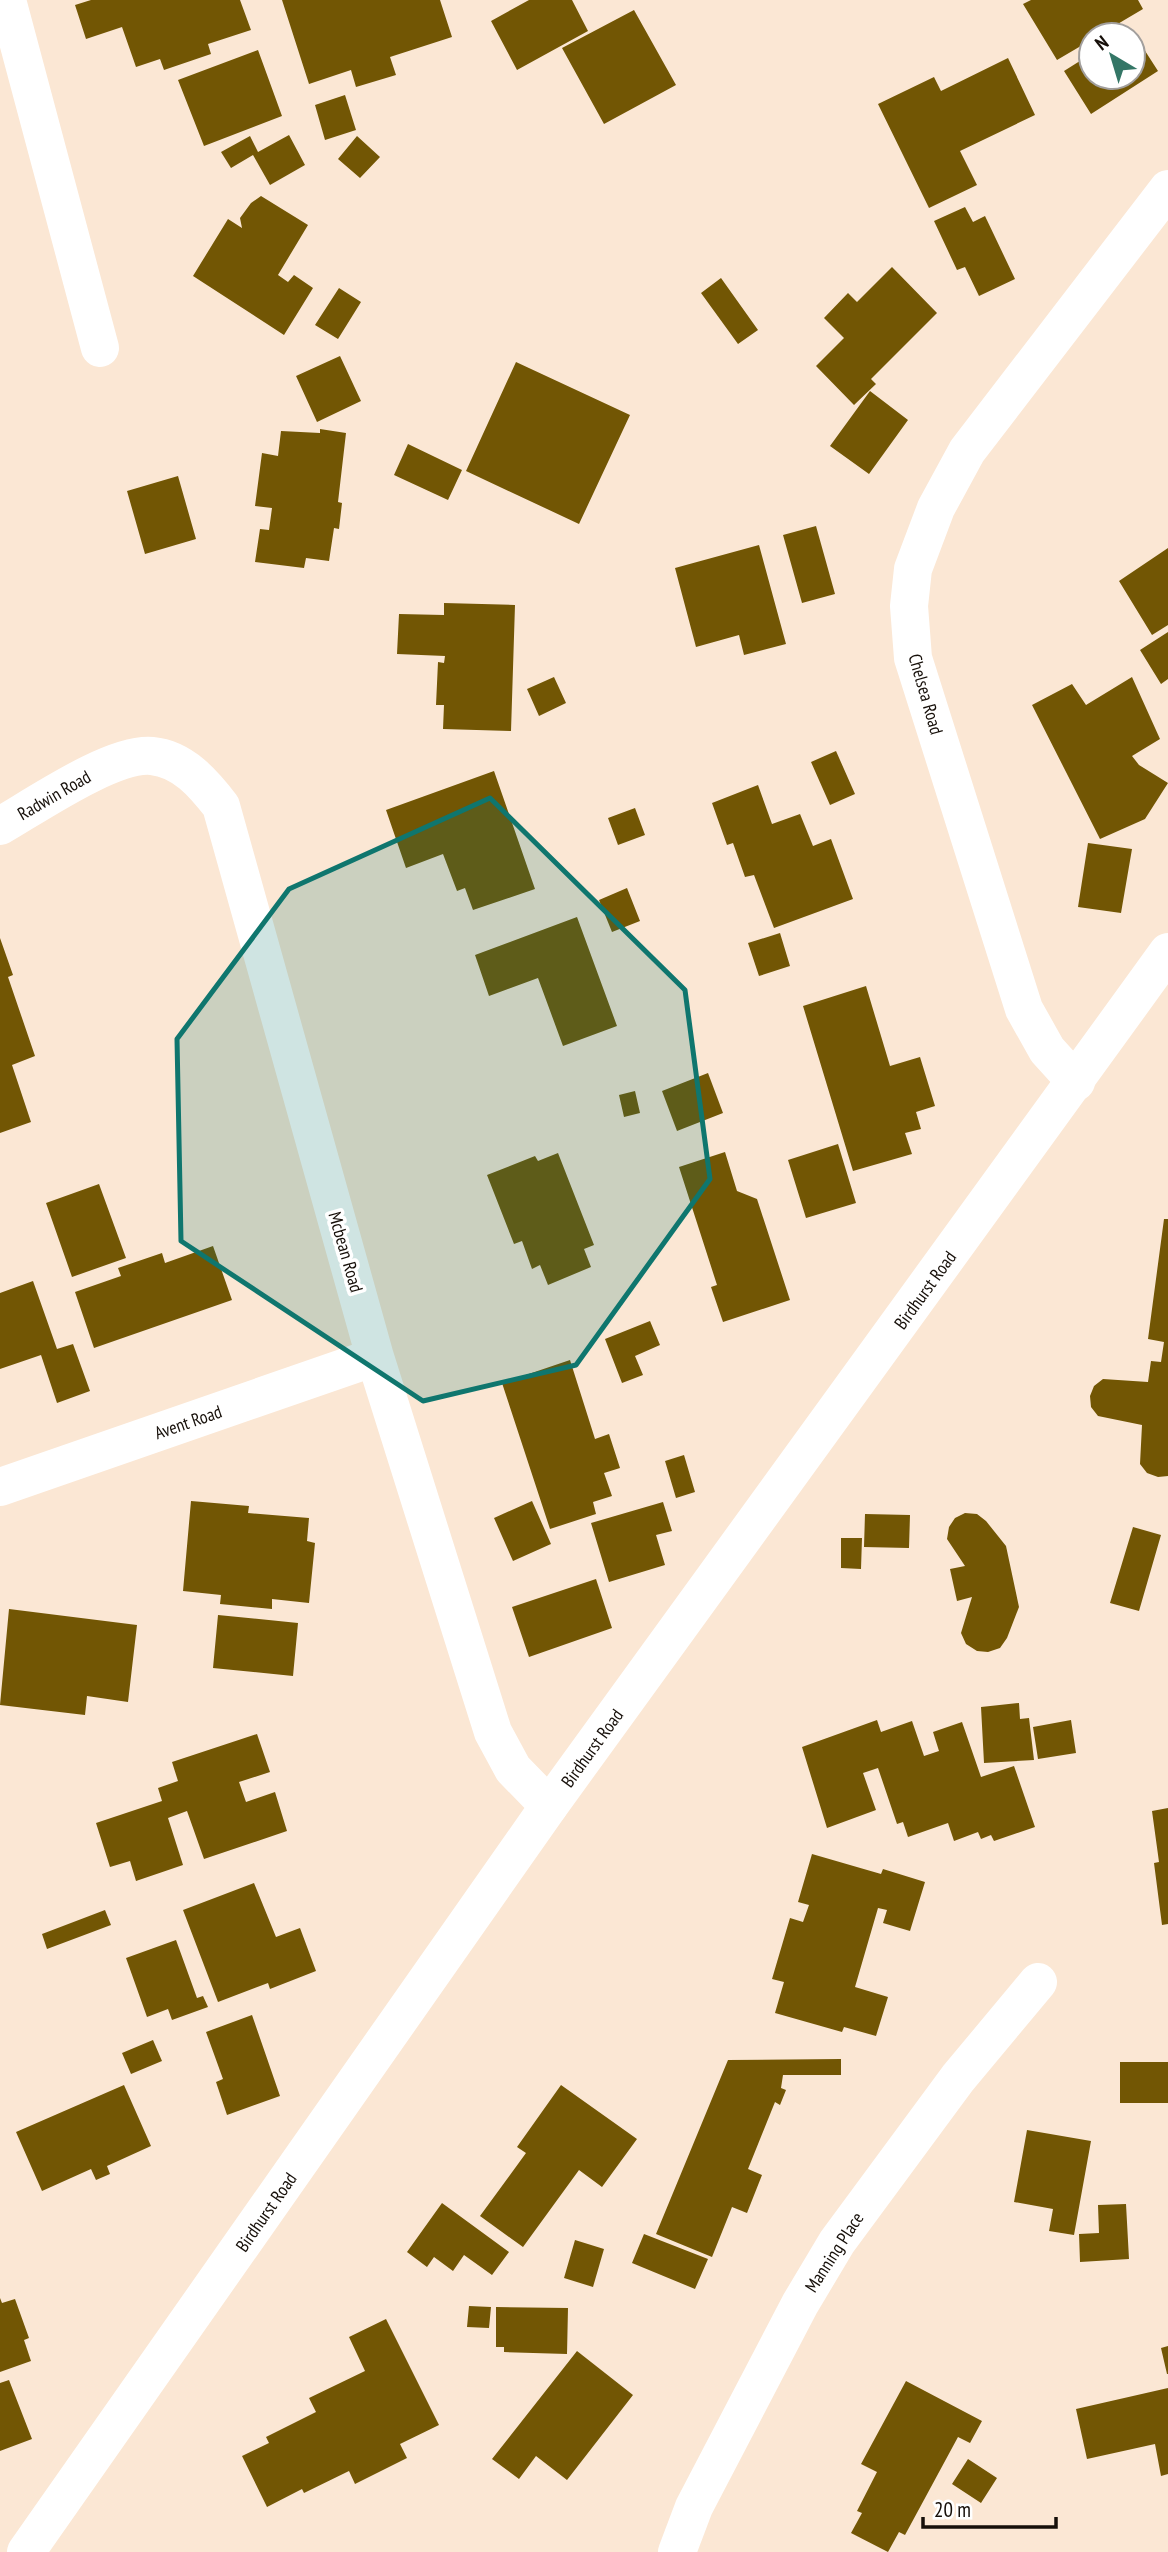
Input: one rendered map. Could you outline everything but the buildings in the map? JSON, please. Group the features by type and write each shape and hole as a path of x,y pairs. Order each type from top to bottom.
{"street":[{"path":"7,0 100,348"},
{"name":"Chelsea Road","path":"1076,1082 1048,1050 1024,1009 913,658 909,606 914,569 936,508 967,451 1168,189"},
{"name":"Mcbean Road","path":"109,764 152,756 185,768 202,782 221,806 375,1357 493,1732 513,1769 549,1807"},
{"name":"Radwin Road","path":"0,826 109,764"},
{"name":"Birdhurst Road","path":"26,2552 549,1807 1168,952"},
{"name":"Avent Road","path":"0,1487 375,1357"},
{"name":"Manning Place","path":"677,2552 694,2507 800,2304 837,2242 958,2078 1038,1982"}],"highlighted area":[{"path":"490,798 685,990 710,1179 576,1365 423,1401 181,1241 177,1039 289,889"}]}
